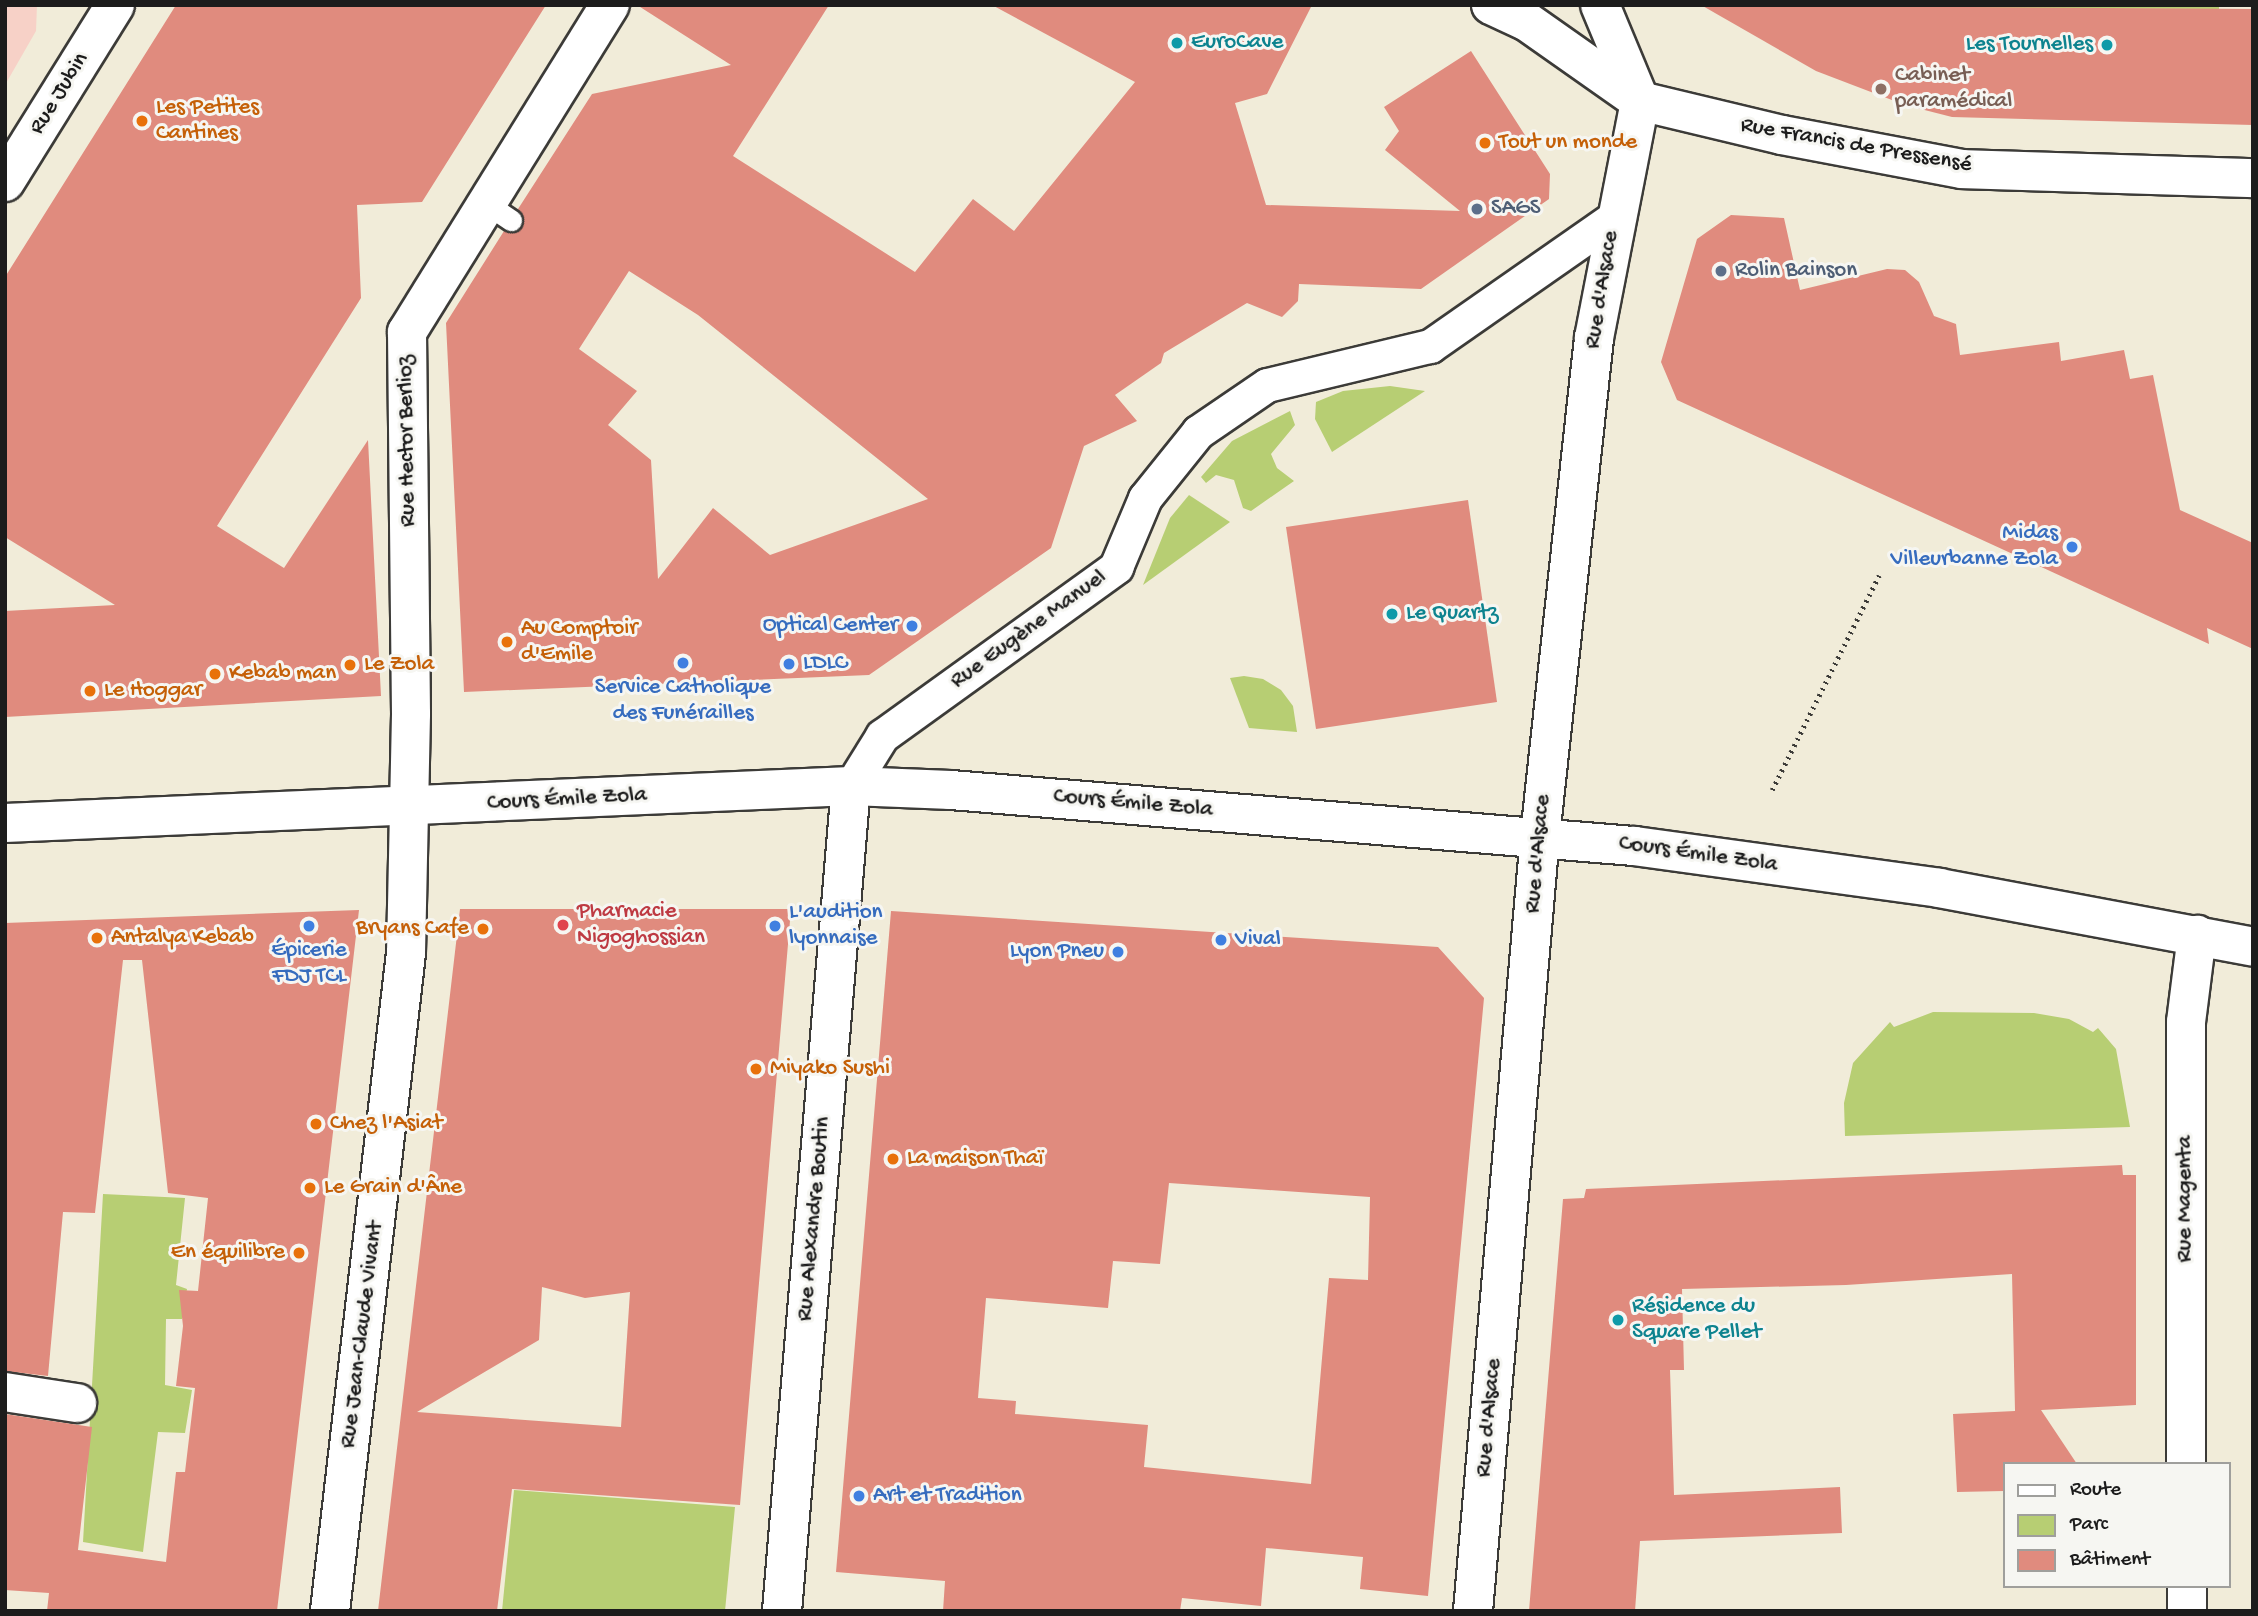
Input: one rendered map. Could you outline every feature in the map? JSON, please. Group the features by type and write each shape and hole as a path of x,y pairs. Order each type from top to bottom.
{"street":[{"name":"Rue Jubin","path":"5,182 115,5"},
{"name":"Rue Hector Berlioz","path":"409,808 407,332 499,212 610,5"},
{"name":"Rue Francis de Pressensé","path":"1491,5 1526,22 1640,101 1783,135 1962,169 2253,178"},
{"path":"1600,5 1640,101"},
{"name":"Rue d'Alsace","path":"1473,1611 1540,836 1582,433 1615,217 1640,101"},
{"name":"Rue Eugène Manuel","path":"851,786 882,736 1116,567 1145,498 1198,432 1267,385 1430,346 1615,217"},
{"name":"Cours Émile Zola","path":"5,823 409,808 851,786 1540,836 1939,888 2253,947"},
{"name":"Rue Alexandre Boutin","path":"782,1611 851,786"},
{"name":"Rue Jean-Claude Vivant","path":"330,1611 406,953 409,808"},
{"name":"Rue Magenta","path":"2186,1462 2186,1022 2197,935"},
{"path":"5,1392 77,1403"},
{"path":"2187,1588 2187,1611"}],"path":[{"path":"1772,790 1880,575"}],"shaded area":[{"path":"5,5 37,5 36,31 5,85"}],"green space":[{"path":"1962,5 2219,5 2219,9 1962,8"},
{"path":"1390,386 1425,391 1332,452 1315,419 1316,402 1343,391"},
{"path":"1290,411 1295,425 1271,454 1277,468 1294,481 1251,511 1243,508 1234,480 1216,475 1206,483 1201,477 1232,441"},
{"path":"1189,495 1230,522 1143,585 1170,518"},
{"path":"1244,676 1263,679 1281,690 1293,706 1297,732 1249,728 1230,678"},
{"path":"1933,1012 2034,1013 2069,1019 2093,1032 2098,1028 2116,1049 2130,1127 1845,1136 1844,1103 1853,1063 1890,1022 1894,1027"},
{"path":"103,1194 185,1198 176,1285 187,1289 182,1319 166,1319 165,1385 192,1390 185,1433 158,1432 143,1552 83,1542"},
{"path":"514,1490 735,1507 725,1611 502,1611"}],"building":[{"path":"176,5 546,5 422,202 357,205 361,298 217,526 284,568 368,440 381,696 5,717 5,611 115,605 5,537 5,277"},
{"path":"637,5 829,5 733,156 915,272 973,199 1014,231 1135,82 992,5 1312,5 1267,94 1235,103 1266,205 1460,211 1385,150 1399,131 1384,107 1471,51 1550,174 1549,199 1421,289 1299,284 1298,301 1282,317 1247,303 1164,353 1161,363 1115,395 1137,421 1084,446 1051,548 869,675 464,692 446,323 504,231 516,232 522,227 518,209 592,94 731,65","holes":["629,271 698,315 928,499 770,555 713,508 658,579 651,460 608,425 637,391 579,349"]},
{"name":"Les Tournelles","path":"1701,5 2253,9 2253,125 1952,117 1905,105 1816,71"},
{"path":"1731,215 1784,218 1800,290 1887,269 1905,270 1919,282 1934,316 1956,324 1960,355 2059,342 2061,361 2124,350 2130,379 2153,375 2180,510 2253,543 2253,649 2207,628 2209,644 1677,400 1661,362 1697,239"},
{"name":"Le Quartz","path":"1468,500 1497,702 1316,729 1286,527"},
{"path":"460,909 791,909 740,1505 512,1489 497,1611 378,1611","holes":["542,1287 585,1298 630,1292 621,1427 417,1412 539,1340"]},
{"path":"359,910 277,1611 47,1611 49,1593 5,1590 5,1414 92,1427 78,1550 166,1562 176,1472 185,1472 195,1388 176,1386 183,1326 179,1290 198,1291 208,1198 168,1193 142,960 123,960 95,1213 63,1212 48,1376 5,1371 5,923"},
{"path":"891,911 1438,947 1484,998 1428,1596 1360,1589 1363,1557 1266,1548 1261,1606 1182,1598 1180,1611 943,1611 945,1581 836,1572","holes":["1169,1183 1370,1197 1368,1280 1329,1278 1311,1484 1144,1467 1148,1425 1015,1414 1016,1401 978,1398 986,1298 1108,1308 1113,1261 1160,1264"]},
{"name":"Résidence du Square Pellet","path":"2122,1165 2123,1175 2136,1175 2136,1405 2041,1410 2076,1462 2002,1462 2002,1491 1957,1492 1953,1414 2015,1411 2012,1274 1846,1285 1682,1289 1684,1370 1670,1370 1674,1495 1840,1487 1842,1533 1640,1541 1635,1611 1529,1611 1563,1199 1584,1198 1586,1189"}],"place":[{"name":"EuroCave","path":"1177,43"},
{"name":"Les Tournelles","path":"2107,45"},
{"name":"Cabinet paramédical","path":"1881,89"},
{"name":"Les Petites Cantines","path":"142,121"},
{"name":"Tout un monde","path":"1485,143"},
{"name":"SAGS","path":"1477,209"},
{"name":"Rolin Bainson","path":"1721,271"},
{"name":"Midas Villeurbanne Zola","path":"2072,547"},
{"name":"Le Quartz","path":"1392,614"},
{"name":"Optical Center","path":"912,626"},
{"name":"Au Comptoir d'Emile","path":"507,642"},
{"name":"Service Catholique des Funérailles","path":"683,663"},
{"name":"LDLC","path":"789,664"},
{"name":"Le Zola","path":"350,665"},
{"name":"Kebab man","path":"215,674"},
{"name":"Le Hoggar","path":"90,691"},
{"name":"Pharmacie Nigoghossian","path":"563,925"},
{"name":"Épicerie FDJ TCL","path":"309,926"},
{"name":"L'audition lyonnaise","path":"775,926"},
{"name":"Bryans Cafe","path":"483,929"},
{"name":"Antalya Kebab","path":"97,938"},
{"name":"Vival","path":"1221,940"},
{"name":"Lyon Pneu","path":"1118,952"},
{"name":"Miyako Sushi","path":"756,1069"},
{"name":"Chez l'Asiat","path":"316,1124"},
{"name":"La maison Thaï","path":"893,1159"},
{"name":"Le Grain d'Âne","path":"310,1188"},
{"name":"En équilibre","path":"299,1253"},
{"name":"Résidence du Square Pellet","path":"1618,1320"},
{"name":"Art et Tradition","path":"859,1496"}]}
